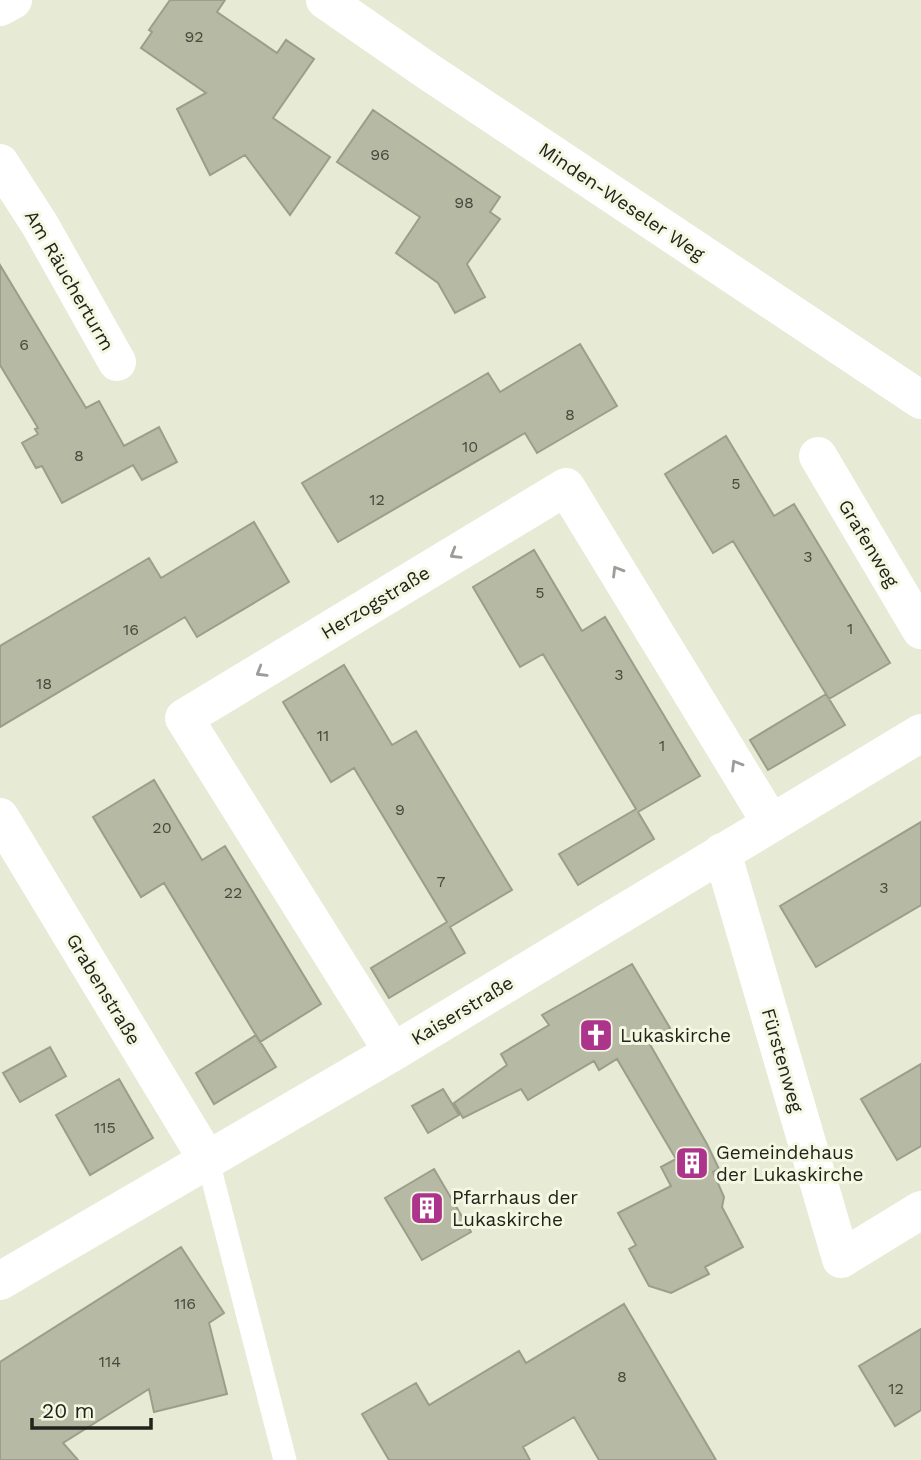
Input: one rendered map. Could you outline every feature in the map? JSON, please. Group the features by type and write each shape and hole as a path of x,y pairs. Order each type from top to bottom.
{"street":[{"path":"0,7 13,0"},
{"name":"Minden-Weseler Weg","path":"325,0 437,78 921,400"},
{"name":"Am Räucherturm","path":"0,163 40,225 117,362"},
{"name":"Grafenweg","path":"818,456 921,630"},
{"name":"Herzogstraße","path":"393,1052 184,718 566,487 771,823"},
{"name":"Kaiserstraße","path":"0,1281 393,1052 921,733"},
{"name":"Grabenstraße","path":"0,817 208,1161"},
{"name":"Fürstenweg","path":"722,852 841,1259 921,1210"}],"lane":[{"path":"208,1161 285,1460"}],"building":[{"path":"170,0 225,0 217,12 277,53 286,40 314,59 273,118 330,157 290,215 245,155 210,175 177,109 206,93 141,48 152,32 149,30"},
{"path":"373,110 500,197 490,212 500,219 467,264 485,297 455,313 438,283 396,253 420,217 337,162"},
{"path":"0,265 86,408 99,401 124,446 159,427 177,462 142,480 133,465 62,503 42,466 36,468 22,443 38,434 35,429 38,428 0,365"},
{"path":"580,344 617,406 537,453 525,433 338,542 302,483 488,373 500,392"},
{"path":"726,436 774,516 794,504 890,663 829,699 733,541 713,553 665,474"},
{"path":"254,522 289,582 197,637 185,617 0,727 0,646 149,558 161,578"},
{"path":"534,550 582,631 605,617 700,776 638,812 654,839 578,885 559,854 636,809 543,654 520,667 473,587"},
{"path":"344,665 392,745 416,731 512,890 450,927 465,953 389,998 371,968 447,922 354,768 331,782 283,702"},
{"path":"826,694 845,725 768,770 750,740"},
{"path":"154,780 202,860 225,846 321,1004 260,1042 164,883 141,897 93,817"},
{"path":"921,822 921,905 816,967 780,906"},
{"path":"632,964 670,1028 648,1041 719,1169 713,1172 724,1197 722,1207 743,1247 705,1267 709,1274 671,1293 649,1286 629,1249 636,1245 618,1213 671,1186 661,1167 676,1159 617,1059 599,1070 594,1061 528,1100 521,1089 463,1118 454,1103 507,1065 501,1054 549,1025 542,1015"},
{"path":"256,1035 276,1067 214,1104 196,1073"},
{"path":"50,1047 66,1076 20,1102 3,1073"},
{"path":"921,1064 921,1146 897,1160 861,1099"},
{"path":"119,1079 153,1138 90,1175 56,1115"},
{"path":"443,1089 459,1115 428,1133 412,1106"},
{"name":"Pfarrhaus der Lukaskirche","path":"434,1169 471,1232 422,1260 385,1198"},
{"path":"181,1247 224,1313 209,1323 227,1394 154,1412 149,1389 63,1443 78,1460 0,1460 0,1362"},
{"path":"624,1304 716,1460 599,1460 574,1417 523,1447 530,1460 389,1460 362,1414 416,1383 429,1405 519,1351 526,1363"},
{"path":"921,1329 921,1410 895,1426 859,1366"}],"place":[{"name":"Lukaskirche","path":"596,1035"},
{"name":"Gemeindehaus der Lukaskirche","path":"692,1163"},
{"name":"Pfarrhaus der Lukaskirche","path":"427,1208"}]}
